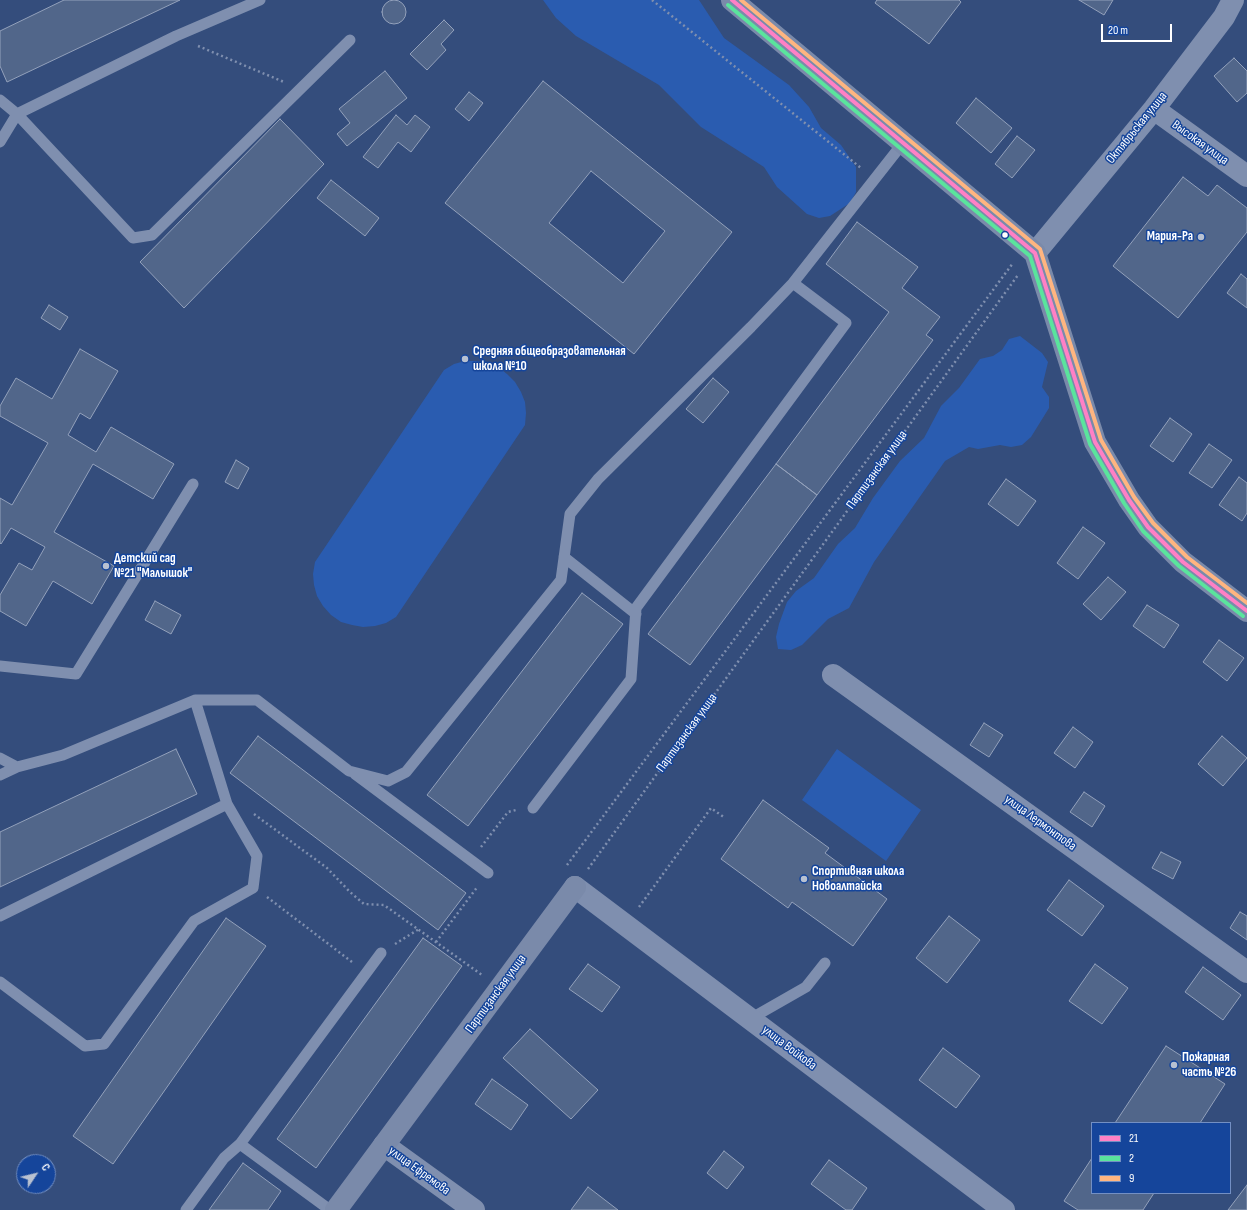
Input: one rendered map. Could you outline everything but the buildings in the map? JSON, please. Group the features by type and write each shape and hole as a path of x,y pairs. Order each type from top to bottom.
{"street":[{"path":"732,0 1030,249 1095,442 1125,494 1148,527 1183,562 1247,611"},
{"name":"Октябрьская улица","path":"1030,249 1154,109 1224,17 1233,0"},
{"name":"Высокая улица","path":"1154,109 1247,176"},
{"name":"улица Лермонтова","path":"833,675 1247,972"},
{"name":"улица Войкова","path":"569,878 626,925 1004,1210"},
{"name":"Партизанская улица","path":"336,1210 384,1145 569,878"},
{"name":"улица Ефремова","path":"384,1145 474,1210"}],"lane":[{"path":"0,142 17,114 176,36 260,0"},
{"path":"0,100 17,114 133,238 152,235 350,40"},
{"path":"350,770 388,781 406,772 561,580 570,514 598,479 751,327 793,283 903,143"},
{"path":"533,808 631,679 636,608 846,323 793,283"},
{"path":"0,666 76,674 193,484"},
{"path":"564,557 636,614"},
{"path":"0,982 85,1046 104,1044 194,920 254,888 257,856 227,804 195,700"},
{"path":"0,775 17,767 63,755 195,700 257,700 488,873"},
{"path":"0,758 17,767"},
{"path":"0,916 227,804"},
{"path":"186,1210 224,1158 240,1144 382,953"},
{"path":"750,1019 806,987 825,962"},
{"path":"240,1144 330,1210"}],"path":[{"path":"652,0 874,179"},
{"path":"176,36 301,88"},
{"path":"569,878 1030,249"},
{"name":"Партизанская улица","path":"569,878 1030,249"},
{"path":"471,860 508,812 533,808"},
{"path":"626,925 711,808 725,818"},
{"path":"254,813 327,868 364,904 384,905 484,976"},
{"path":"436,942 488,873"},
{"path":"254,888 367,973"},
{"path":"382,953 419,929"}],"shaded area":[{"path":"543,0 699,0 724,38 789,85 809,107 821,128 841,145 856,167 856,192 850,203 830,216 819,218 807,214 777,187 764,167 701,127 659,85 576,36 556,18"},
{"path":"1020,336 1042,353 1048,362 1042,387 1049,397 1049,408 1031,437 1022,445 1011,447 1000,445 978,449 969,447 945,461 874,562 849,608 828,619 802,645 791,650 778,649 776,637 787,602 796,591 814,578 838,544 855,528 873,498 900,461 924,438 941,406 959,388 980,359 993,356 1002,350 1009,339"},
{"path":"465,361 488,363 498,367 515,382 525,402 525,425 396,617 386,623 375,626 363,627 341,622 331,615 317,596 313,574 315,562 444,370 454,364"},
{"path":"837,749 921,810 886,861 802,800"}],"transit line":[{"name":"21","path":"732,0 1035,253 1095,442 1129,500 1148,527 1183,562 1247,611"},
{"name":"9","path":"741,0 1040,249 1101,440 1134,497 1153,523 1187,557 1247,603"},
{"name":"2","path":"728,5 1030,256 1090,444 1124,503 1143,531 1179,566 1243,616"}],"place":[{"name":"Мария-Ра","path":"1201,237"},
{"name":"Средняя общеобразовательная школа №10","path":"465,359"},
{"name":"Детский сад №21 \"Малышок\"","path":"106,566"},
{"name":"Спортивная школа Новоалтайска","path":"804,879"},
{"name":"Пожарная часть №26","path":"1174,1065"}]}
